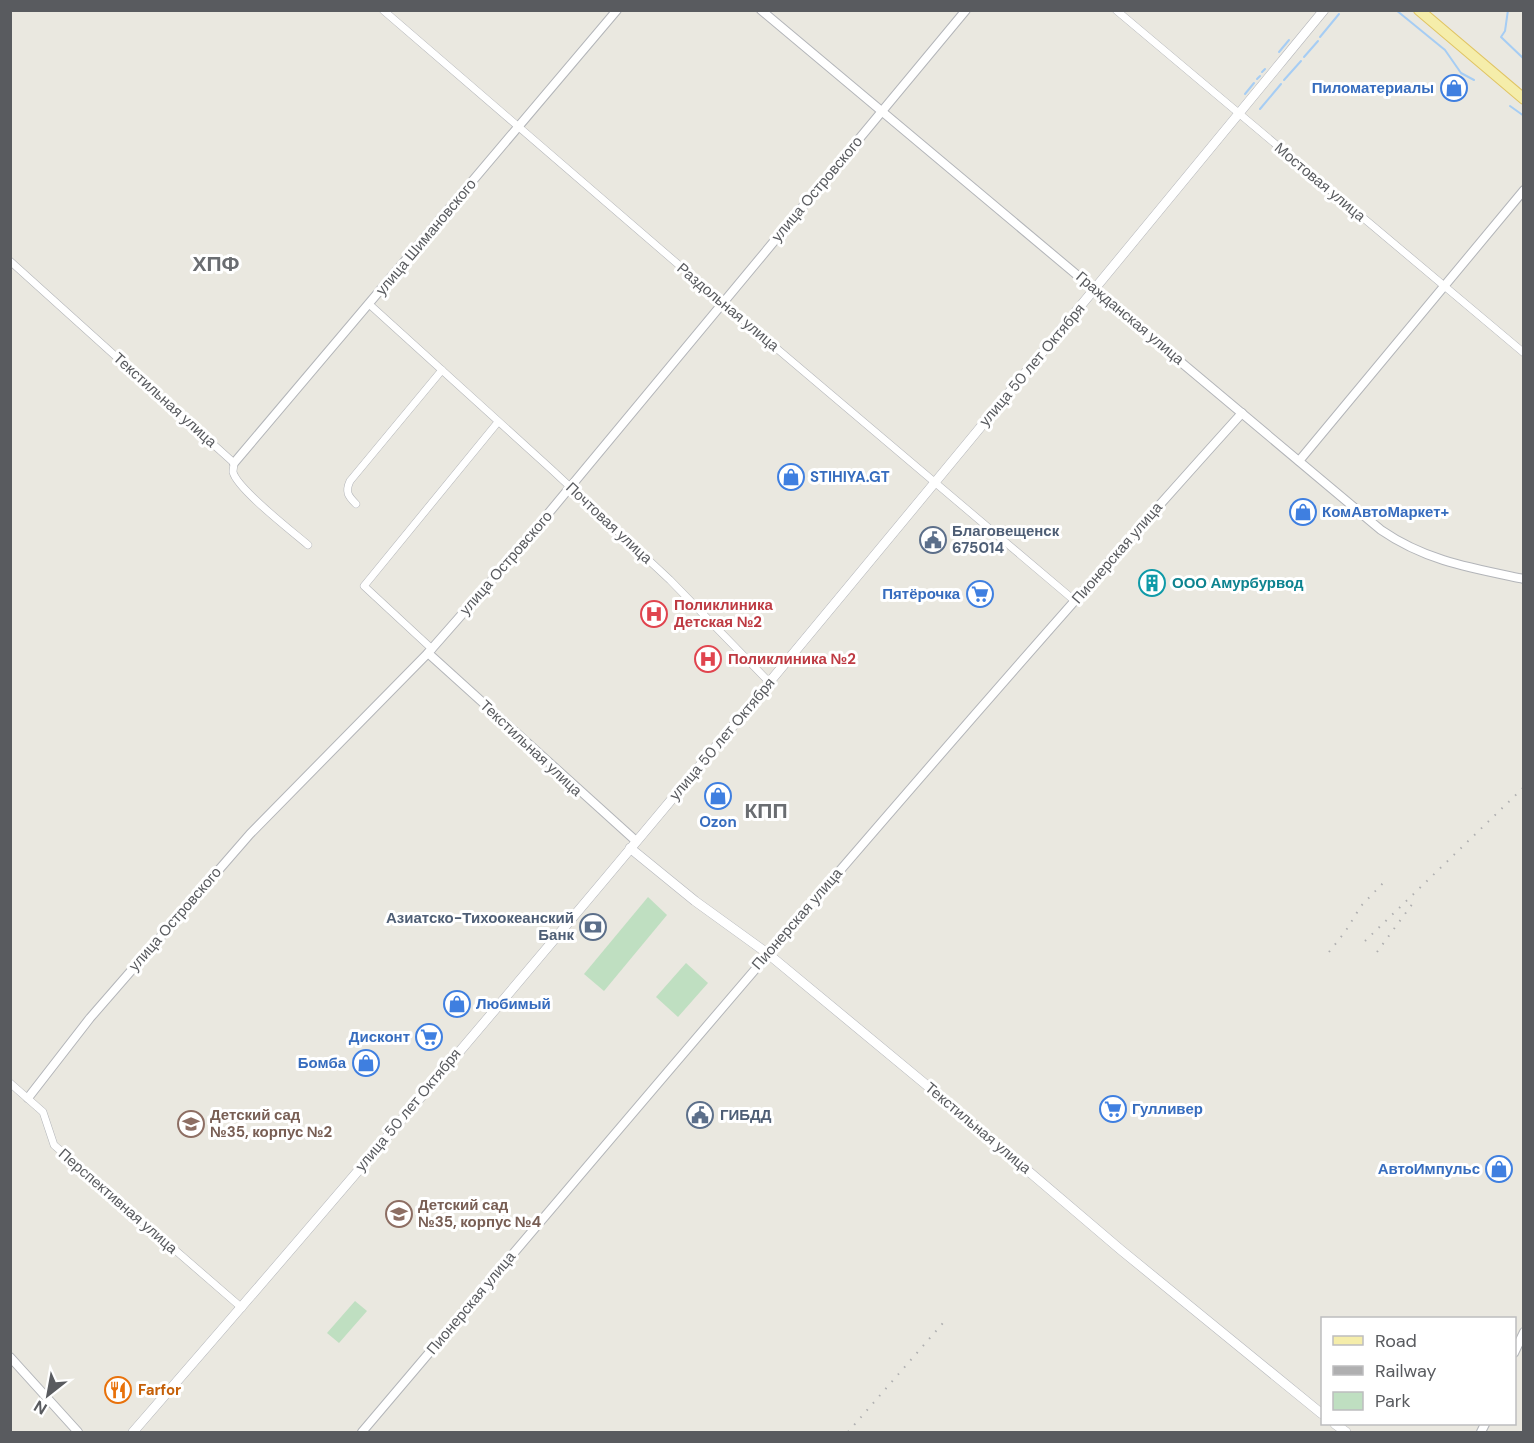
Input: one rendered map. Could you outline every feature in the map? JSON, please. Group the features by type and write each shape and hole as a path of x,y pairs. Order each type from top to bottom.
{"main road":[{"name":"улица 50 лет Октября","path":"133,1432 242,1308 770,683 1324,10"},
{"path":"1419,10 1524,99"},
{"name":"Текстильная улица","path":"633,844 695,901 767,953 1129,1257 1321,1412"}],"street":[{"name":"Раздольная улица","path":"383,10 723,303 1075,601"},
{"name":"улица Шимановского","path":"234,463 617,10"},
{"name":"Гражданская улица","path":"761,10 1381,530 1399,543 1446,562 1524,579"},
{"name":"улица Островского","path":"28,1098 90,1017 250,834 430,651 570,488 966,10"},
{"name":"Мостовая улица","path":"1116,10 1524,353"},
{"path":"1299,461 1524,189"},
{"name":"Текстильная улица","path":"10,261 234,463 233,471 243,486 308,545"},
{"name":"Почтовая улица","path":"369,304 670,580 770,683"},
{"path":"356,504 347,494 346,488 350,481 442,370"},
{"name":"Пионерская улица","path":"362,1432 767,953 1242,413"},
{"name":"Текстильная улица","path":"498,422 364,586 633,844"},
{"name":"Перспективная улица","path":"10,1083 44,1112 54,1145 242,1308"},
{"path":"1516,1351 1524,1332"},
{"path":"10,1357 78,1432"}],"green space":[{"path":"648,897 667,915 604,991 584,974"},
{"path":"686,963 708,983 678,1017 656,997"},
{"path":"355,1301 367,1311 339,1343 327,1333"}],"waterway":[{"path":"1396,10 1445,50 1461,73 1474,80"},
{"path":"1508,10 1505,31 1501,37 1524,59"},
{"path":"1320,37 1339,14"},
{"path":"1279,52 1289,40"},
{"path":"1304,57 1318,41"},
{"path":"1284,80 1301,61"},
{"path":"1262,72 1265,69"},
{"path":"1257,79 1260,76"},
{"path":"1245,94 1254,83"},
{"path":"1260,109 1281,84"},
{"path":"1510,106 1524,116"}],"railway":[{"path":"1365,941 1524,787"},
{"path":"1329,952 1361,906 1385,881"},
{"path":"1377,952 1413,903"},
{"path":"848,1432 943,1323"}],"place":[{"name":"Пиломатериалы","path":"1454,88"},
{"name":"STIHIYA.GT","path":"791,477"},
{"name":"КомАвтоМаркет+","path":"1303,512"},
{"name":"Благовещенск 675014","path":"933,540"},
{"name":"ООО Амурбурвод","path":"1152,583"},
{"name":"Пятёрочка","path":"980,594"},
{"name":"Поликлиника Детская №2","path":"654,614"},
{"name":"Поликлиника №2","path":"708,659"},
{"name":"Ozon","path":"718,796"},
{"name":"Азиатско-Тихоокеанский Банк","path":"593,927"},
{"name":"Любимый","path":"457,1004"},
{"name":"Дисконт","path":"429,1037"},
{"name":"Бомба","path":"366,1063"},
{"name":"Гулливер","path":"1113,1109"},
{"name":"ГИБДД","path":"700,1115"},
{"name":"Детский сад №35, корпус №2","path":"191,1124"},
{"name":"АвтоИмпульс","path":"1499,1169"},
{"name":"Детский сад №35, корпус №4","path":"399,1214"},
{"name":"Farfor","path":"118,1390"}],"district":[{"name":"ХПФ","path":"216,264"},
{"name":"КПП","path":"766,811"}]}
